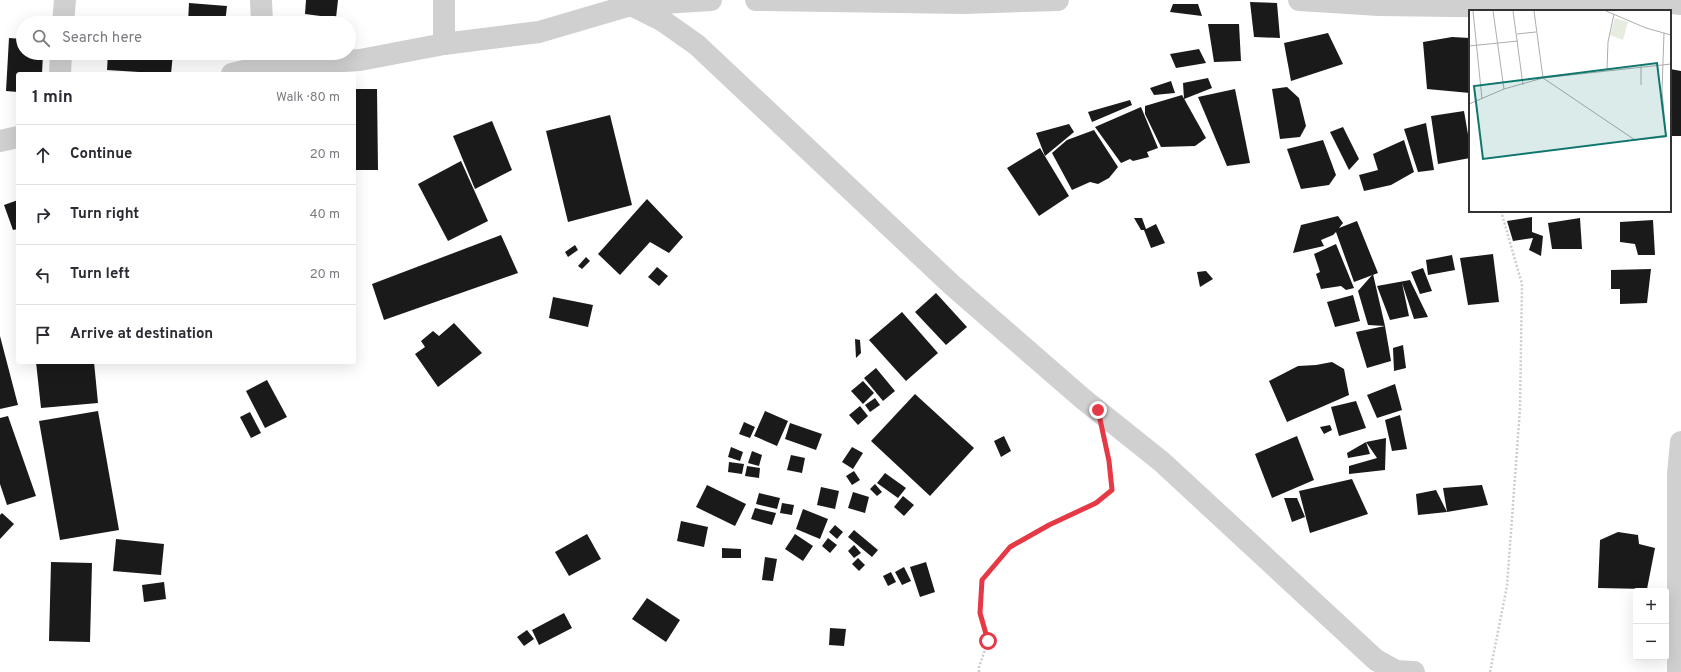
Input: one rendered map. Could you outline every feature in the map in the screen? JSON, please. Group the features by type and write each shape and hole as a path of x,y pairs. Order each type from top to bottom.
{"street":[{"path":"64,16 65,0"},
{"path":"261,0 262,16"},
{"path":"444,0 444,44"},
{"path":"236,72 263,60 360,60 444,44 539,32 631,2 711,0"},
{"path":"756,0 963,3 1058,0"},
{"path":"1299,0 1379,5 1533,9 1647,0 1681,4"},
{"path":"631,2 663,21 697,45 952,285 1082,398 1162,462 1376,660 1396,671 1414,672"},
{"path":"60,72 61,60"},
{"path":"0,141 16,137"},
{"path":"1678,672 1678,474 1681,442"}],"path":[{"path":"1490,672 1507,586 1520,409 1522,284 1501,212"},
{"path":"979,672 979,667 988,641 980,613 982,580 1010,547 1049,525 1096,503 1112,490 1106,447"}],"building":[{"path":"306,0 338,0 336,16 305,14"},
{"path":"1250,2 1277,3 1280,38 1254,37"},
{"path":"189,3 227,6 226,16 188,16"},
{"path":"1173,4 1198,4 1202,16 1170,12"},
{"path":"1208,24 1239,24 1241,61 1214,62"},
{"path":"1328,33 1343,64 1291,81 1284,43"},
{"path":"1452,37 1469,38 1469,93 1427,89 1423,42"},
{"path":"9,38 16,38 16,60 43,60 42,72 16,72 16,92 6,91"},
{"path":"1199,49 1206,63 1176,68 1170,54"},
{"path":"108,60 172,60 171,72 107,70"},
{"path":"1671,69 1681,71 1681,136 1671,136"},
{"path":"1208,78 1212,88 1184,99 1183,83"},
{"path":"1171,81 1175,93 1154,95 1150,88"},
{"path":"1287,87 1299,98 1306,126 1300,137 1280,139 1272,89"},
{"path":"356,89 377,89 378,170 356,170"},
{"path":"1235,89 1250,163 1227,166 1198,97"},
{"path":"1182,95 1206,138 1195,146 1161,147 1145,114 1145,106"},
{"path":"1130,100 1132,105 1092,122 1088,112"},
{"path":"1141,107 1158,148 1147,152 1149,157 1133,161 1130,159 1121,163 1095,127"},
{"path":"1464,111 1469,140 1469,158 1438,164 1431,116"},
{"path":"610,115 632,205 568,222 546,131"},
{"path":"492,121 512,170 475,189 453,136"},
{"path":"1426,123 1434,170 1418,172 1404,129"},
{"path":"1069,124 1074,132 1045,156 1036,133"},
{"path":"1343,127 1359,159 1349,170 1330,132"},
{"path":"1094,130 1118,167 1109,178 1098,184 1090,182 1072,190 1052,153 1067,140"},
{"path":"1323,140 1336,175 1329,185 1301,189 1287,149"},
{"path":"1404,140 1414,172 1391,185 1364,191 1359,175 1378,170 1373,154"},
{"path":"1040,148 1069,196 1039,216 1007,168"},
{"path":"461,161 488,221 448,241 418,184"},
{"path":"647,199 683,237 669,253 650,242 620,275 598,254"},
{"path":"16,201 16,229 13,230 4,205"},
{"path":"1338,216 1343,223 1339,228 1357,221 1378,273 1354,282 1336,232 1333,235 1321,240 1324,246 1293,253 1301,225"},
{"path":"1532,217 1532,232 1543,236 1541,256 1529,250 1533,238 1513,241 1507,221"},
{"path":"1134,218 1142,218 1146,229 1156,224 1165,243 1151,248 1144,230 1141,230"},
{"path":"1580,218 1582,249 1552,249 1548,223"},
{"path":"1653,220 1655,255 1638,255 1635,244 1620,242 1620,222"},
{"path":"501,235 518,273 384,320 372,284"},
{"path":"1336,244 1354,288 1346,290 1341,286 1321,289 1316,274 1320,272 1314,254"},
{"path":"575,245 578,250 568,257 565,252"},
{"path":"1493,254 1499,302 1468,305 1460,258"},
{"path":"1452,255 1455,270 1428,275 1426,260"},
{"path":"586,257 590,261 582,269 578,266"},
{"path":"657,267 668,276 659,286 648,277"},
{"path":"1423,268 1432,291 1420,294 1411,272"},
{"path":"1651,269 1647,303 1620,304 1620,289 1611,289 1611,270"},
{"path":"1206,271 1213,279 1200,287 1197,272"},
{"path":"1373,274 1385,326 1368,325 1358,291"},
{"path":"1410,280 1428,317 1414,319 1402,283 1409,316 1390,320 1377,286"},
{"path":"936,293 967,327 946,345 915,312"},
{"path":"1353,295 1360,321 1335,327 1327,302"},
{"path":"553,297 593,305 588,327 549,318"},
{"path":"902,312 938,353 906,381 869,340"},
{"path":"454,323 482,353 438,387 415,354 425,347 421,341 433,331 439,336"},
{"path":"1385,326 1391,361 1367,368 1356,332"},
{"path":"0,336 18,405 0,409"},
{"path":"855,339 860,340 861,353 856,358"},
{"path":"1403,345 1406,368 1394,371 1393,348"},
{"path":"1332,362 1344,369 1349,395 1287,422 1269,381 1298,366"},
{"path":"36,364 94,364 98,403 41,408"},
{"path":"876,368 895,391 883,401 864,378"},
{"path":"267,380 287,417 265,428 246,391"},
{"path":"863,381 874,393 863,404 851,391"},
{"path":"1395,384 1402,410 1377,418 1367,395"},
{"path":"915,394 974,448 930,496 871,441"},
{"path":"875,398 880,405 870,412 865,405"},
{"path":"1356,401 1366,428 1339,436 1331,407"},
{"path":"860,406 868,416 858,425 849,415"},
{"path":"98,411 119,530 60,540 39,421"},
{"path":"765,411 788,421 777,446 754,436"},
{"path":"250,412 261,433 251,438 240,417"},
{"path":"1400,415 1407,449 1392,451 1385,420"},
{"path":"8,416 36,496 7,505 0,484 0,418"},
{"path":"744,422 755,427 750,438 739,434"},
{"path":"790,423 822,434 816,450 785,439"},
{"path":"1330,425 1332,430 1324,434 1320,427"},
{"path":"1004,436 1011,451 1001,457 994,441"},
{"path":"1297,436 1314,480 1272,498 1255,454"},
{"path":"1386,438 1385,470 1349,474 1349,466 1377,458 1366,442"},
{"path":"1366,442 1370,454 1348,458 1347,453"},
{"path":"731,447 743,452 740,461 728,457"},
{"path":"852,447 863,453 853,469 842,462"},
{"path":"752,451 762,455 759,466 748,463"},
{"path":"791,455 805,458 802,473 787,470"},
{"path":"729,462 744,464 742,474 728,472"},
{"path":"747,466 760,468 759,478 745,476"},
{"path":"854,471 860,480 852,485 846,476"},
{"path":"885,473 906,488 898,498 877,483"},
{"path":"1352,479 1368,514 1310,533 1299,491"},
{"path":"875,484 882,492 877,496 870,489"},
{"path":"707,485 746,504 735,526 696,507"},
{"path":"1482,485 1488,505 1447,512 1443,488"},
{"path":"821,487 839,491 835,509 817,505"},
{"path":"1436,490 1447,512 1418,515 1416,494"},
{"path":"853,492 869,497 865,513 848,508"},
{"path":"759,493 780,498 777,509 756,504"},
{"path":"903,496 914,505 904,516 894,507"},
{"path":"1284,498 1297,498 1305,517 1292,522"},
{"path":"782,503 794,505 792,515 780,513"},
{"path":"755,508 776,513 772,525 751,519"},
{"path":"803,509 828,519 820,539 796,529"},
{"path":"2,513 14,524 0,539 0,515"},
{"path":"681,521 708,527 704,547 677,541"},
{"path":"835,525 843,532 837,539 829,532"},
{"path":"854,530 878,550 872,557 848,537"},
{"path":"1618,532 1638,535 1639,544 1655,548 1647,588 1598,588 1600,540"},
{"path":"587,534 601,559 569,576 555,552"},
{"path":"795,534 813,546 803,561 785,549"},
{"path":"828,538 837,545 830,553 822,546"},
{"path":"116,539 164,544 161,575 113,571"},
{"path":"854,545 861,553 854,558 848,551"},
{"path":"722,548 741,549 741,558 722,558"},
{"path":"765,557 777,559 773,581 762,580"},
{"path":"858,558 865,565 859,571 852,564"},
{"path":"51,562 92,563 90,642 49,641"},
{"path":"926,562 935,592 920,597 910,567"},
{"path":"904,567 911,581 902,585 895,572"},
{"path":"891,572 896,582 888,586 883,576"},
{"path":"164,582 166,599 144,602 142,585"},
{"path":"647,598 680,620 666,642 632,619"},
{"path":"564,613 572,628 539,645 532,630"},
{"path":"830,628 846,629 844,646 829,645"},
{"path":"527,630 534,639 524,646 517,637"}],"route":[{"path":"988,641 980,613 982,580 1010,547 1049,525 1096,503 1112,490 1109,461 1098,410"}]}
